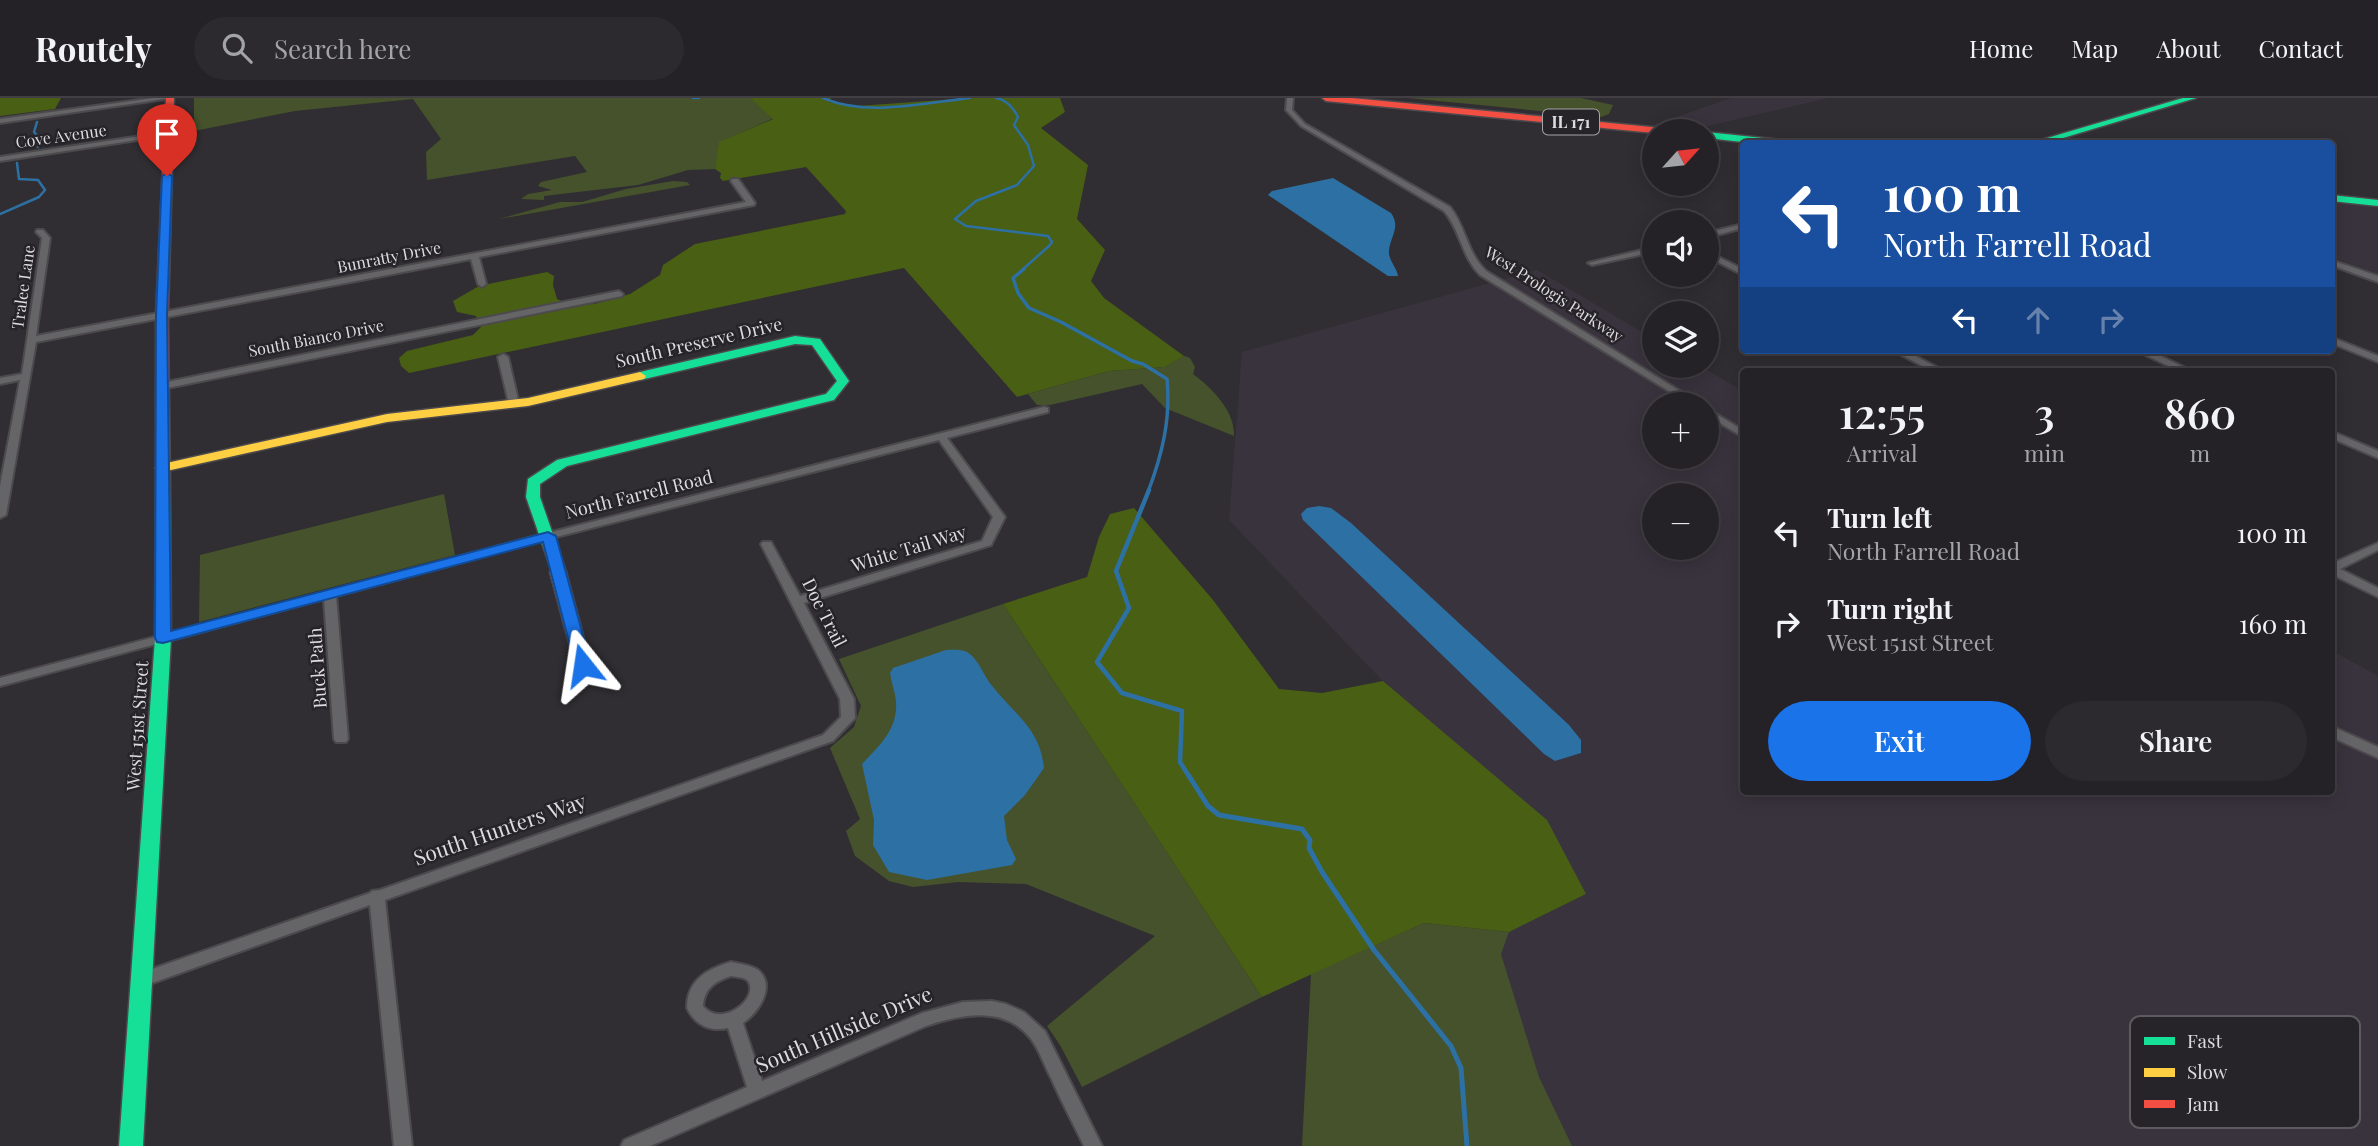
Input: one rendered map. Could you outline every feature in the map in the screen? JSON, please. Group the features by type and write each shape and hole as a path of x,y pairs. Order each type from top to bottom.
{"street":[{"path":"0,121 169,98"},
{"name":"West 151st Street","path":"131,1146 163,638 162,315 169,98"},
{"name":"West Prologis Parkway","path":"1290,98 1289,110 1303,125 1447,209 1461,227 1466,254 1483,273 1676,392"},
{"name":"IL 171","path":"1326,98 1642,129"},
{"path":"2045,140 2192,98"},
{"name":"Cove Avenue","path":"0,159 168,134"},
{"path":"1719,136 1753,140"},
{"name":"Bunratty Drive","path":"32,340 751,203 735,181"},
{"path":"2335,198 2378,203"},
{"path":"1719,232 1740,227"},
{"name":"Tralee Lane","path":"0,515 3,485 32,340 46,238 40,232"},
{"path":"1592,263 1642,251"},
{"path":"474,255 482,284"},
{"path":"1719,260 1740,270"},
{"path":"2335,263 2378,279"},
{"name":"South Bianco Drive","path":"162,386 619,294"},
{"name":"South Preserve Drive","path":"162,468 387,418 514,404 795,340 816,342 843,381 830,397 562,463 533,482 533,497 548,536"},
{"path":"2335,342 2378,359"},
{"path":"1905,354 1933,368"},
{"path":"2149,354 2181,368"},
{"path":"503,357 514,404"},
{"path":"0,382 26,376"},
{"name":"North Farrell Road","path":"0,682 548,536 1044,410"},
{"path":"1719,419 1740,432"},
{"name":"White Tail Way","path":"798,601 986,543 999,517 941,436"},
{"path":"2335,436 2378,455"},
{"path":"548,536 583,665"},
{"name":"Doe Trail","path":"767,544 847,699"},
{"path":"2335,567 2378,546"},
{"path":"2335,571 2378,593"},
{"name":"Buck Path","path":"330,595 341,739"},
{"name":"South Hunters Way","path":"141,980 377,895 818,743 842,726 850,711 847,699"},
{"path":"2335,732 2378,753"},
{"path":"377,895 403,1146"},
{"name":"South Hillside Drive","path":"630,1146 932,1016 960,1008 992,1008 1011,1013 1030,1026 1041,1042 1093,1146"},
{"path":"734,1020 757,1091"}],"shaded area":[{"path":"1731,98 1829,98 1719,123 1719,119 1670,119"},
{"path":"2335,201 2378,206 2378,274 2335,258"},
{"path":"1537,270 1642,332 1642,378 1719,377 1740,389 1740,795 2335,795 2335,652 2378,676 2378,1146 1523,1146 1457,957 1586,894 1229,520 1242,352"}],"green space":[{"path":"0,98 61,98 55,109 0,116"},
{"path":"194,98 750,98 774,118 720,142 715,169 688,170 638,185 544,196 544,200 521,199 528,194 552,190 538,186 541,182 587,172 575,156 427,180 426,152 441,139 413,99 295,111 194,131"},
{"path":"750,98 831,98 829,102 857,106 970,98 1060,98 1065,112 1041,128 1088,165 1077,219 1105,250 1091,281 1104,298 1184,356 1165,367 1109,371 1017,397 904,268 409,373 401,366 399,358 407,351 473,335 481,327 476,316 457,312 453,301 479,286 547,272 554,276 553,285 557,299 570,305 595,304 630,294 660,275 663,265 695,244 845,214 846,211 806,167 723,181 720,178 721,173 715,169 719,142 773,119"},
{"path":"1408,98 1581,98 1613,105 1609,114 1601,117"},
{"path":"673,181 687,182 690,185 499,219 560,202 582,202 626,189"},
{"path":"1184,356 1190,358 1195,367 1193,374 1215,393 1226,409 1231,418 1234,436 1165,408 1142,384 1050,405 1037,405 1028,394 1109,371 1165,367"},
{"path":"444,494 455,555 199,622 200,555"},
{"path":"1134,508 1213,600 1279,689 1322,693 1383,681 1547,820 1586,894 1509,932 1424,923 1262,997 1003,604 1087,577 1099,537 1110,514"},
{"path":"1003,604 1262,997 1082,1087 1047,1026 1155,936 1026,884 958,882 913,887 889,881 855,856 846,831 860,819 830,748 854,727 861,706 839,659"},
{"path":"1424,923 1509,932 1501,954 1539,1077 1572,1146 1302,1146 1311,974"}],"water":[{"path":"1333,178 1391,213 1395,229 1389,254 1398,276 1388,276 1268,195 1272,191"},
{"path":"1307,508 1331,508 1351,523 1569,725 1581,740 1581,753 1555,761 1544,754 1303,520 1301,514"},
{"path":"946,650 964,651 975,659 990,683 1032,732 1042,754 1044,768 1025,795 1004,816 1007,840 1016,859 1012,865 927,880 889,872 873,845 874,820 862,764 886,736 894,720 896,701 890,673 893,668"}],"waterway":[{"path":"693,98 699,98"},
{"path":"823,98 840,104 877,108 970,98"},
{"path":"996,98 1006,102 1016,113 1018,117 1014,125 1028,145 1034,166 1017,185 976,201 955,219 966,226 1048,236 1052,242 1049,246 1022,270"},
{"path":"37,122 34,132 42,141 38,147"},
{"path":"0,214 39,197 45,190 38,180 19,179 17,163"},
{"path":"1024,269 1013,278 1018,293 1029,308 1061,322 1132,361 1143,364 1167,379 1168,408 1164,437 1148,492"},
{"path":"1149,490 1116,571 1129,608 1097,662 1122,693 1182,711 1180,762 1190,778"},
{"path":"1189,776 1208,806 1219,815 1302,829 1310,840 1309,848 1322,872 1374,950 1451,1046 1461,1068 1467,1146"}],"traffic: fast":[{"path":"2045,140 2192,98"},
{"path":"1719,136 1753,140"},
{"path":"2335,198 2378,203"},
{"path":"558,572 533,497 533,482 562,463 830,397 843,381 816,342 795,340 640,376"},
{"path":"131,1146 163,638 163,487"}],"traffic: slow":[{"path":"162,468 387,418 528,402 640,376"},
{"path":"558,572 583,665"}],"traffic: jam":[{"path":"163,487 162,315 170,98"},
{"path":"1326,98 1642,129"}],"route":[{"path":"167,176 162,315 163,638 548,536 583,665"}]}
